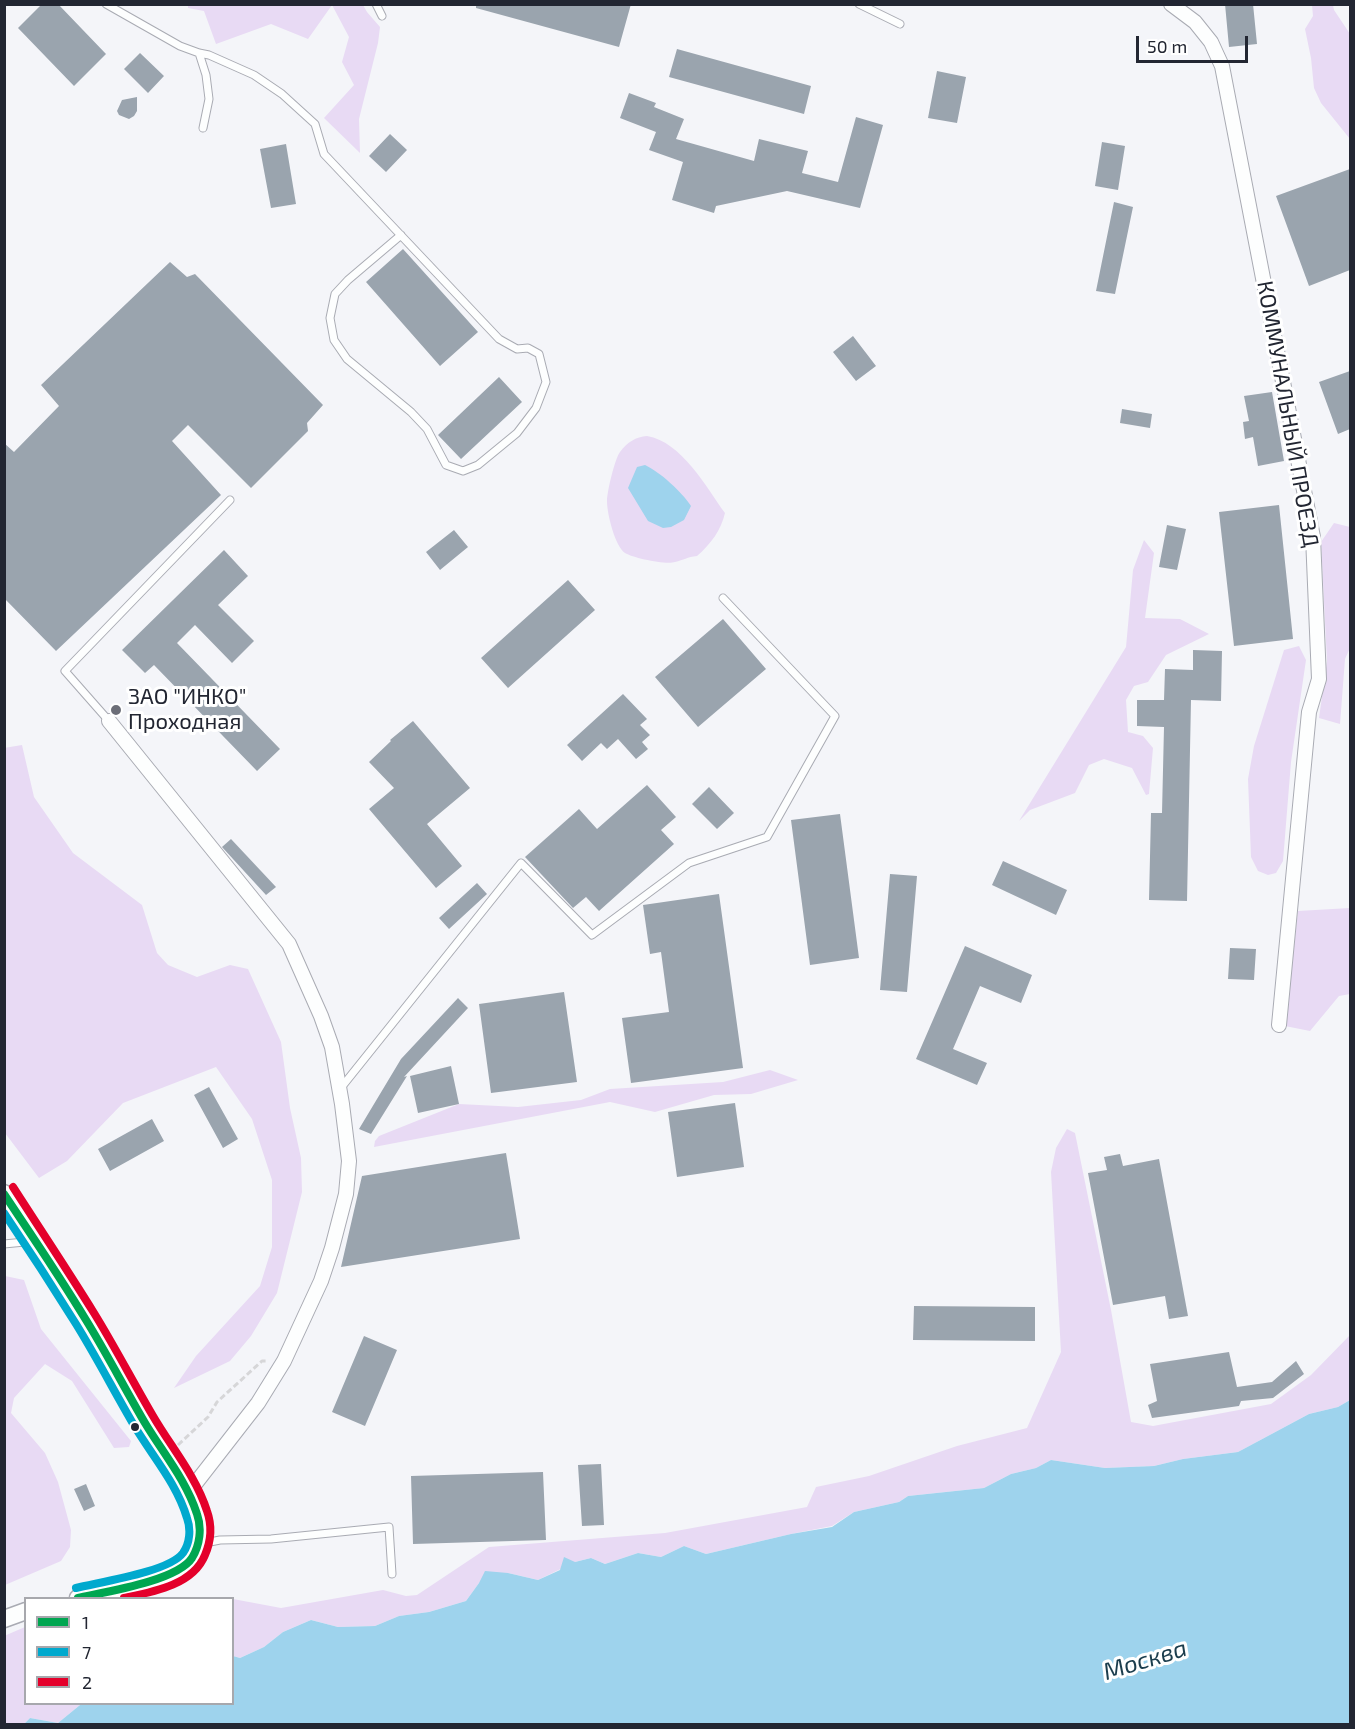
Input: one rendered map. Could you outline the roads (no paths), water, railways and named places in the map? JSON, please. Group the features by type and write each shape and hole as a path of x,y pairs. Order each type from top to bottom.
{"street":[{"name":"КОММУНАЛЬНЫЙ ПРОЕЗД","path":"1171,4 1195,22 1211,42 1222,66 1313,537 1319,679 1309,712 1279,1024"},
{"path":"109,721 289,944 332,1047 349,1161 346,1194 332,1248 321,1281 284,1361 258,1404 188,1493"},
{"path":"4,1193 40,1240 188,1493 198,1516 200,1529 198,1544 190,1561 182,1569 85,1597"},
{"path":"4,1619 24,1612"}],"lane":[{"path":"106,4 180,46 209,55 254,75 282,94 315,124 324,153 499,339 517,349 528,348 539,354 546,382 536,408 518,433 478,465 463,471 446,465 427,429 411,412 347,359 334,340 330,318 335,294 401,235"},
{"path":"376,4 382,16"},
{"path":"859,4 900,24"},
{"path":"199,53 206,75 209,99 203,128"},
{"path":"109,721 65,672 230,500"},
{"path":"340,1089 521,863 592,935 690,862 766,837 835,716 723,598"},
{"path":"4,1244 40,1240"},
{"path":"198,1544 220,1540 272,1539 389,1527 392,1574"}],"water":[{"path":"645,465 670,483 691,506 684,520 671,527 663,528 648,521 628,488 637,467"},
{"name":"Москва","path":"1350,1400 1350,1724 24,1724 30,1718 58,1723 80,1705 234,1705 234,1656 240,1658 264,1647 283,1632 311,1620 338,1627 375,1626 399,1616 429,1612 466,1601 485,1571 508,1573 538,1580 560,1570 564,1557 575,1562 591,1558 605,1564 638,1553 661,1557 684,1546 706,1554 832,1527 854,1512 899,1502 908,1496 984,1488 1011,1474 1036,1468 1051,1460 1105,1468 1154,1466 1183,1459 1238,1452 1309,1414 1338,1407"}],"place":[{"name":"ЗАО \"ИНКО\" Проходная","path":"116,710"}]}
